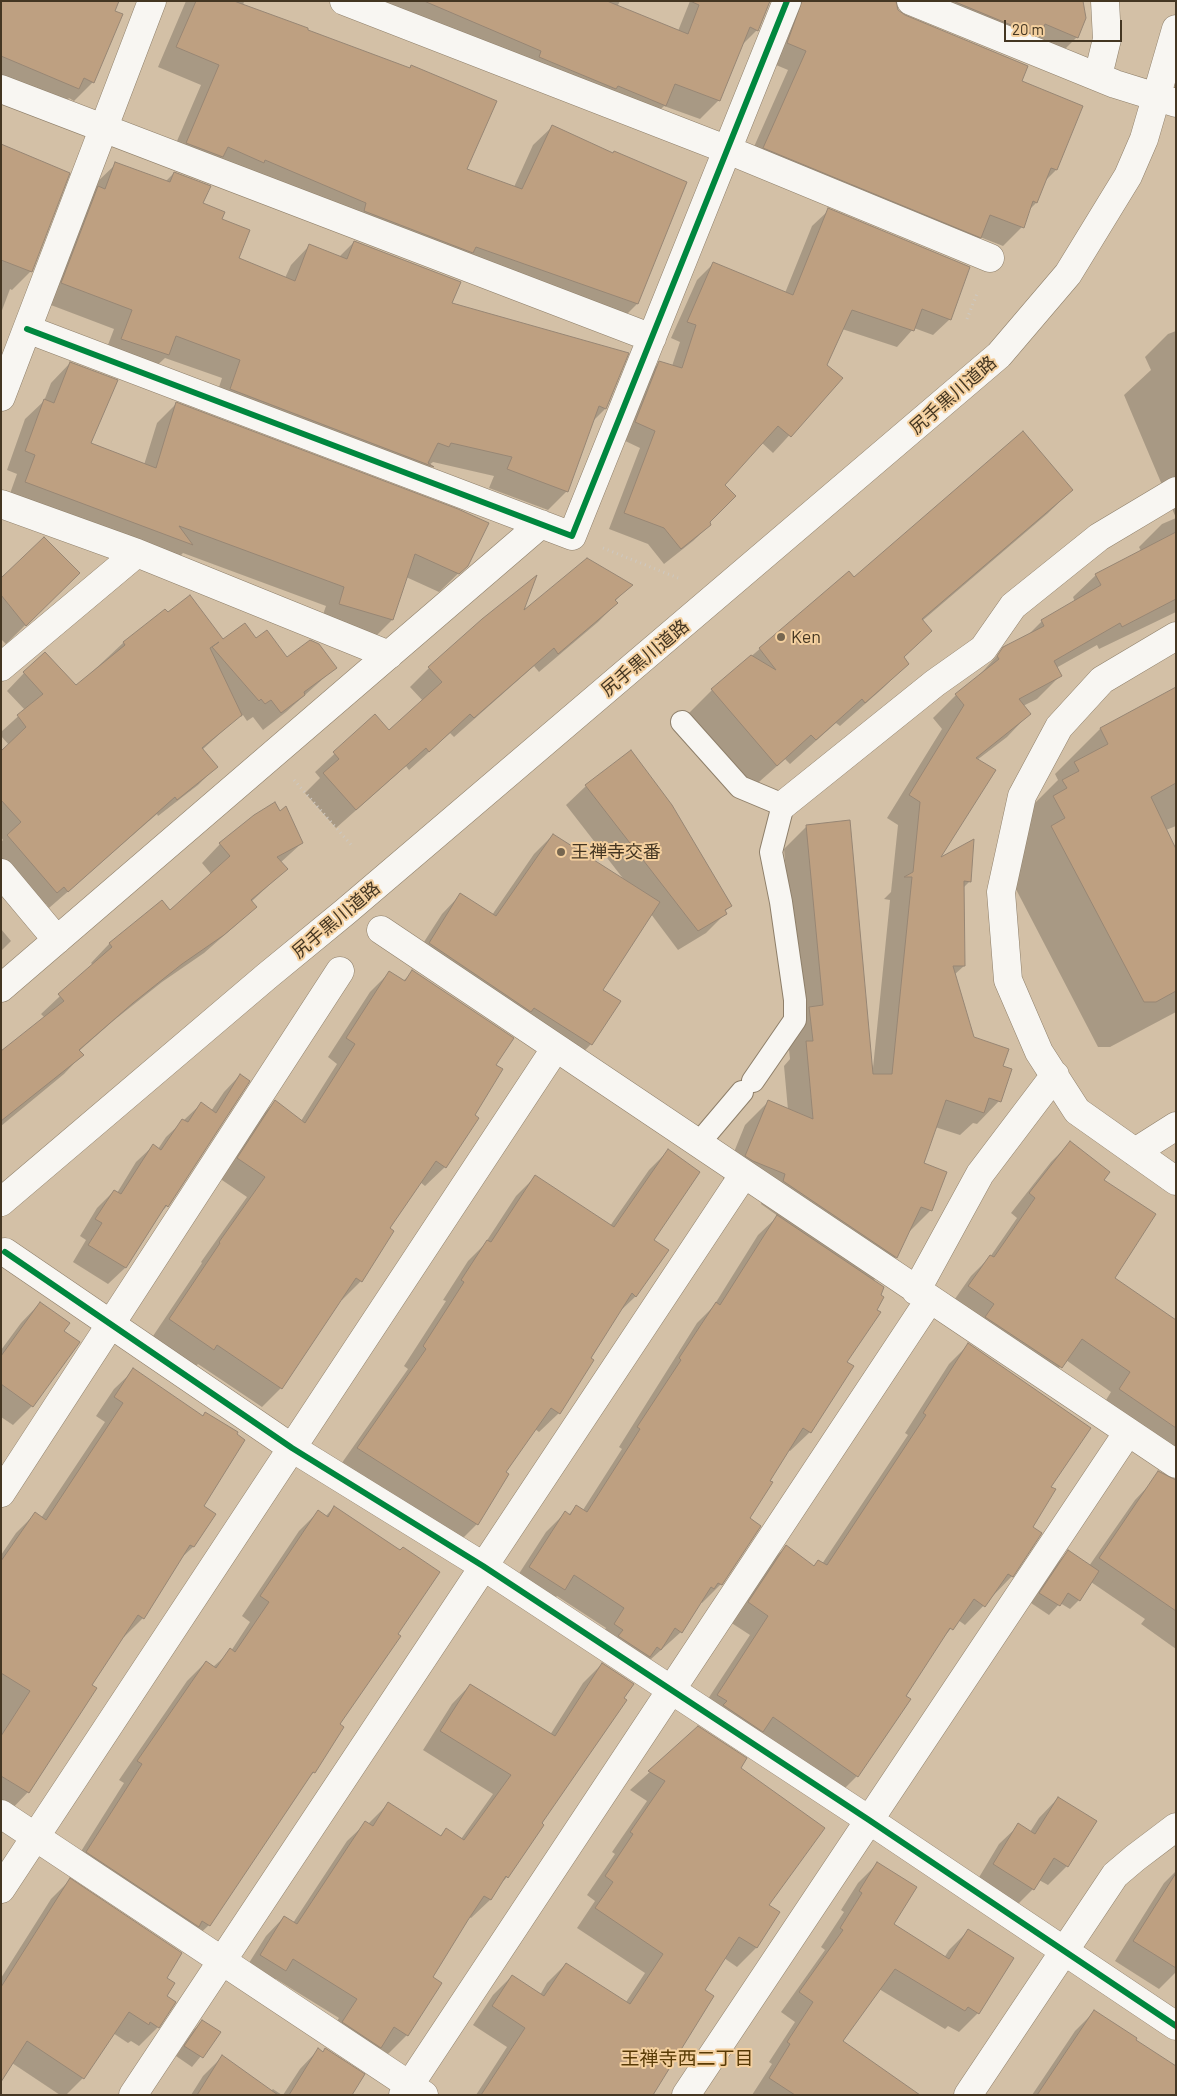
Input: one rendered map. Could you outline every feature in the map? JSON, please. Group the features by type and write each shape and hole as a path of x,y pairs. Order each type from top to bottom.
{"street":[{"path":"1,397 152,1"},
{"path":"344,1 728,150 990,258"},
{"path":"27,329 572,536 787,1"},
{"path":"911,1 1115,84 1166,100"},
{"path":"1098,76 1107,39 1105,1"},
{"name":"尻手黒川道路","path":"1,1202 999,355 1068,274 1128,176 1144,139 1166,100 1176,29"},
{"path":"1,89 652,338"},
{"path":"783,805 936,683 983,649 1013,606 1021,599 1099,537 1176,491"},
{"path":"1,504 137,553 389,655"},
{"path":"1,988 541,524"},
{"path":"1,667 137,553"},
{"path":"1176,636 1102,680 1059,727 1022,796 1001,892 1008,980 1039,1052 1077,1111 1176,1181"},
{"path":"1,873 57,940"},
{"path":"381,930 555,1049 1176,1464"},
{"path":"1,1493 340,971"},
{"path":"1,1888 555,1049"},
{"path":"1,1814 412,2092 923,1295 980,1174 1055,1075"},
{"path":"1135,1152 1176,1126"},
{"path":"133,2095 744,1174"},
{"path":"5,1252 110,1326 292,1448 483,1566 869,1820 1176,2026"},
{"path":"686,2095 1128,1432"},
{"path":"968,2095 1115,1875 1176,1827"}],"lane":[{"path":"682,722 740,787 783,805 771,852 781,902 795,1000 795,1020 747,1086 698,1144"}],"path":[{"path":"572,536 678,578"},
{"path":"272,756 353,847"}],"building":[{"path":"1,1 119,1 115,11 123,14 94,83 84,78 79,89 1,56"},
{"path":"196,1 234,1 410,68 411,65 497,101 467,169 522,189 552,125 613,153 614,151 687,182 638,304 476,247 473,253 364,211 366,203 265,160 264,163 228,147 223,157 186,143 219,65 176,47"},
{"path":"424,1 607,1 688,34 699,5 690,1 770,1 758,31 750,27 720,101 675,84 666,106 618,86 616,89 539,57 541,51"},
{"path":"802,1 896,1 898,10 905,15 1028,66 1022,81 1083,106 1057,170 1051,168 1037,203 1033,201 1024,228 990,215 981,238 763,148 806,51 787,43"},
{"path":"953,1 1083,1 1086,18 1078,38 1045,24 1040,37"},
{"path":"1,144 70,173 32,272 1,260"},
{"path":"115,162 170,182 174,172 211,186 203,203 225,212 222,219 250,230 239,258 295,281 309,244 347,259 354,241 461,282 452,303 629,353 606,409 599,406 568,492 507,469 512,457 451,443 449,447 438,443 428,463 434,467 230,389 240,360 176,336 169,355 121,339 132,310 61,283 98,186 105,189"},
{"path":"828,208 970,267 951,320 922,309 914,331 852,310 827,365 843,378 791,437 778,426 725,485 736,496 710,522 711,525 681,549 664,528 624,513 655,431 635,422 659,361 682,368 696,325 687,322 713,262 793,295"},
{"path":"70,362 118,380 91,443 156,468 176,402 458,509 489,523 468,566 459,574 415,554 393,620 339,604 344,587 179,526 193,545 25,482 35,455 25,451 44,399 54,403"},
{"path":"1023,431 1073,490 922,619 932,631 904,657 909,664 865,703 862,699 816,740 811,735 777,766 711,689 751,655 776,670 759,648 849,571 854,577"},
{"path":"1176,532 1176,599 1122,627 1120,623 1054,661 1062,676 1019,699 1031,714 976,758 996,770 941,857 974,839 971,882 964,881 965,966 953,966 974,1037 1009,1049 1003,1066 1012,1069 1001,1102 989,1098 984,1113 946,1100 924,1163 947,1172 932,1211 921,1207 897,1258 783,1181 785,1174 745,1156 768,1100 813,1119 806,1041 813,1041 809,1007 823,1005 806,825 850,820 873,1074 892,1074 912,877 904,877 913,872 920,802 909,795 964,705 955,694 999,659 997,656 1003,647 1044,626 1041,620 1101,585 1095,574"},
{"path":"44,537 80,573 26,626 1,595 1,578"},
{"path":"587,558 633,585 615,600 618,603 558,654 554,648 474,718 470,714 429,752 426,748 356,810 323,773 339,759 333,752 375,714 389,730 442,682 428,667 482,619 537,575 524,610"},
{"path":"190,595 223,639 245,623 256,638 267,630 287,657 310,640 319,644 337,668 304,692 305,695 281,713 271,700 265,704 261,699 259,701 212,647 219,642 210,648 242,715 202,748 218,767 177,800 175,797 68,892 64,887 57,893 7,835 21,822 1,800 1,751 26,727 17,715 43,694 23,672 45,652 76,685 125,645 123,642 165,609 168,612"},
{"path":"1176,687 1176,783 1151,797 1176,849 1176,991 1156,1002 1144,1002 1051,826 1065,818 1053,796 1067,788 1062,780 1079,771 1074,762 1108,744 1100,728"},
{"path":"631,750 672,805 732,906 725,910 727,914 698,931 585,785"},
{"path":"275,802 280,811 286,806 303,843 277,857 288,869 251,900 257,907 224,935 182,964 133,1003 79,1050 84,1055 1,1121 1,1051 64,1001 58,994 112,947 109,943 162,900 170,910 230,856 219,843 254,815"},
{"path":"553,834 660,902 603,990 621,1001 592,1045 534,1008 531,1012 429,943 460,893 496,916"},
{"path":"412,970 514,1038 496,1065 503,1069 475,1115 479,1118 446,1168 436,1161 390,1228 394,1231 362,1282 356,1278 282,1389 217,1345 214,1350 169,1319 219,1242 265,1177 237,1158 275,1100 305,1123 355,1044 346,1038 389,971 405,981"},
{"path":"240,1074 250,1081 126,1268 88,1245 102,1223 95,1219 114,1190 121,1194 153,1144 161,1150 182,1119 188,1122 201,1102 216,1113"},
{"path":"1070,1141 1110,1172 1104,1180 1156,1214 1115,1278 1176,1320 1176,1428 1119,1389 1130,1372 1082,1339 1062,1368 985,1317 994,1304 968,1286 990,1255 994,1257 1035,1198 1029,1193"},
{"path":"668,1149 700,1172 654,1240 669,1250 636,1297 632,1293 591,1358 594,1360 560,1414 551,1408 506,1472 509,1474 478,1525 357,1448 426,1349 423,1346 464,1282 461,1280 487,1240 491,1242 535,1175 614,1227"},
{"path":"777,1215 884,1287 881,1295 884,1297 877,1310 881,1312 847,1362 854,1366 811,1433 803,1428 770,1481 773,1482 750,1518 761,1526 722,1585 718,1583 714,1589 711,1587 682,1633 675,1628 661,1650 657,1647 650,1657 618,1636 623,1630 614,1624 624,1608 574,1575 565,1590 529,1567 565,1511 570,1515 576,1505 587,1512 640,1429 637,1427 681,1360 679,1358 716,1302 720,1305"},
{"path":"40,1302 70,1323 64,1331 80,1342 33,1407 1,1384 1,1356"},
{"path":"968,1343 1091,1428 1051,1487 1056,1489 1033,1527 1042,1533 1013,1577 1008,1574 985,1607 974,1599 953,1630 950,1628 906,1696 911,1699 858,1777 773,1717 763,1732 723,1705 727,1701 717,1695 768,1616 748,1602 786,1545 814,1566 818,1560 827,1565 926,1415 923,1413"},
{"path":"133,1368 203,1416 205,1412 238,1432 237,1434 245,1440 204,1506 216,1514 194,1547 190,1545 144,1619 138,1615 92,1685 97,1688 29,1793 1,1776 1,1736 30,1691 1,1673 1,1561 35,1512 46,1520 123,1403 114,1397"},
{"path":"1158,1471 1176,1480 1176,1611 1099,1558"},
{"path":"334,1506 400,1550 403,1547 440,1572 398,1634 401,1636 340,1724 344,1727 315,1773 313,1772 210,1926 202,1921 199,1927 86,1852 142,1764 137,1761 206,1661 216,1668 230,1648 235,1652 269,1602 260,1596 318,1510 328,1517"},
{"path":"1068,1550 1099,1571 1080,1601 1068,1593 1060,1606 1039,1593"},
{"path":"602,1663 634,1684 624,1698 627,1700 542,1823 544,1825 508,1878 506,1876 491,1900 484,1896 468,1920 433,1977 442,1983 408,2036 394,2027 381,2048 342,2022 357,1999 293,1959 286,1971 260,1955 284,1916 297,1924 365,1821 373,1826 388,1802 441,1836 446,1828 464,1840 511,1775 440,1731 470,1684 555,1736"},
{"path":"698,1726 747,1758 741,1768 825,1828 769,1905 780,1912 757,1948 739,1937 705,1990 714,1996 653,2095 481,2095 525,2028 492,2006 512,1975 544,1996 566,1963 630,2004 663,1954 595,1908 613,1882 605,1876 633,1834 630,1832 665,1781 648,1771"},
{"path":"1058,1797 1097,1821 1068,1867 1054,1858 1034,1890 993,1864 1018,1823 1035,1834"},
{"path":"877,1862 917,1887 894,1924 949,1959 968,1929 1014,1958 979,2014 968,2007 965,2011 895,1969 843,2041 920,2095 795,2095 769,2078 790,2044 787,2042 813,2002 799,1992 843,1930 840,1928 862,1893 859,1891"},
{"path":"1176,1873 1176,1968 1133,1941"},
{"path":"70,1878 182,1953 167,1978 175,1983 167,1996 176,2002 159,2028 150,2022 149,2025 129,2012 84,2079 27,2041 1,2082 1,1987"},
{"path":"1094,2010 1176,2066 1176,2095 1037,2095"},
{"path":"202,2020 221,2032 203,2058 184,2046"},
{"path":"318,2048 323,2052 325,2048 365,2074 352,2095 289,2095"},
{"path":"222,2055 278,2095 197,2095"}],"cycle path":[{"path":"27,329 572,536 787,1"},
{"path":"5,1252 292,1448 483,1566 869,1820 1176,2026"}],"place":[{"name":"Ken","path":"781,637"},
{"name":"王禅寺交番","path":"561,852"}],"district":[{"name":"王禅寺西二丁目","path":"687,2059"}]}
